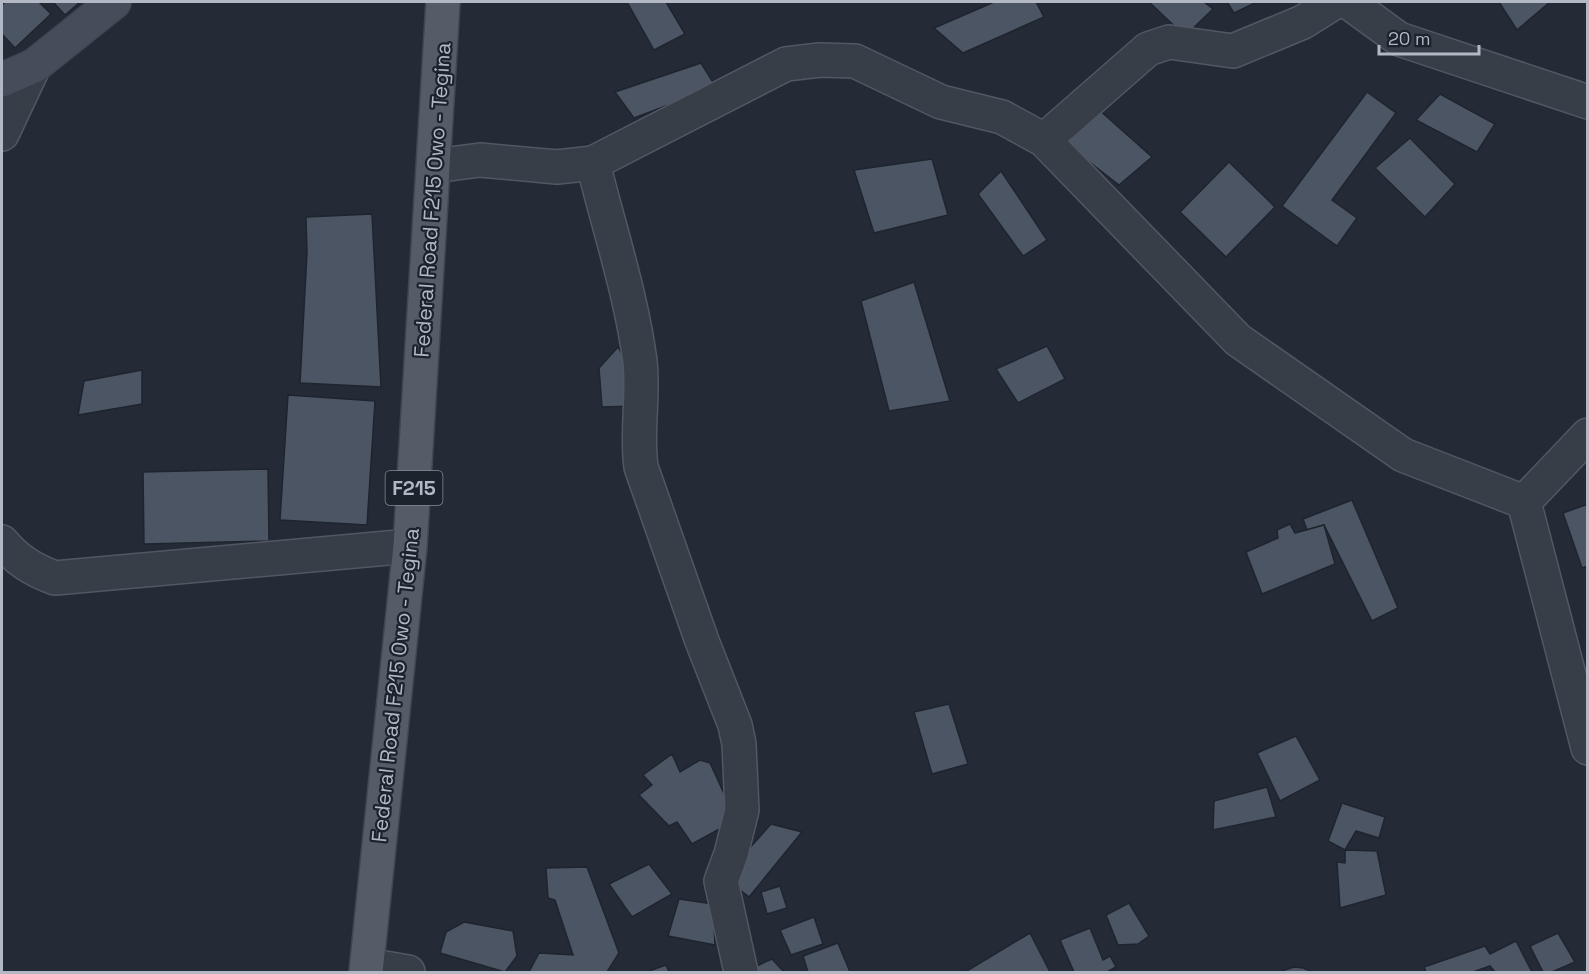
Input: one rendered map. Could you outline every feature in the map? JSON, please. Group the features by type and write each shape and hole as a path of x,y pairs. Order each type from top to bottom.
{"main road":[{"name":"Federal Road F215 Owo - Tegina","path":"366,969 410,546 443,2"}],"street":[{"path":"2,80 34,66 114,2"},
{"path":"1044,140 1148,49 1169,42 1233,51 1303,22 1335,2"},
{"path":"1348,2 1399,39 1587,102"},
{"path":"434,166 480,160 557,167 592,163 786,64 820,60 855,61 941,102 1002,117 1044,140 1238,340 1403,455 1524,502"},
{"path":"2,134 34,66"},
{"path":"592,163 632,317 640,361 643,399 638,442 641,467 702,641 735,724 739,744 742,810 731,854 721,881 741,972"},
{"path":"1524,502 1587,435"},
{"path":"1524,502 1587,748"},
{"path":"2,542 13,556 35,571 55,578 410,546"},
{"path":"366,969 408,972"}],"building":[{"path":"5,2 39,2 51,14 15,48 2,34 2,5"},
{"path":"53,2 80,2 65,15"},
{"path":"627,2 666,2 685,34 654,50"},
{"path":"994,2 1036,2 1044,17 963,53 934,28"},
{"path":"1149,2 1204,2 1213,9 1185,36"},
{"path":"1227,2 1257,2 1234,13"},
{"path":"1499,2 1550,2 1517,30"},
{"path":"701,63 716,87 634,118 615,92"},
{"path":"1367,92 1396,113 1332,200 1357,218 1337,246 1282,206"},
{"path":"1440,94 1495,124 1477,152 1416,120"},
{"path":"1097,108 1152,157 1119,185 1061,140"},
{"path":"1410,138 1455,184 1425,217 1375,168"},
{"path":"932,159 948,215 874,233 854,170"},
{"path":"1229,162 1275,207 1226,257 1180,212"},
{"path":"1001,171 1047,240 1023,256 978,194"},
{"path":"372,214 381,387 300,383 307,253 306,217"},
{"path":"914,282 950,401 889,411 861,301"},
{"path":"1047,346 1065,379 1018,403 996,369"},
{"path":"618,347 635,377 636,406 602,407 599,368"},
{"path":"142,370 142,404 78,415 84,381"},
{"path":"288,395 375,401 367,525 280,520"},
{"path":"268,469 269,541 144,544 143,472"},
{"path":"1352,500 1398,608 1372,621 1324,525 1307,530 1303,519"},
{"path":"1588,504 1588,566 1582,568 1563,513"},
{"path":"1290,524 1295,533 1324,525 1335,564 1262,594 1246,552 1278,538 1277,530"},
{"path":"949,704 968,764 932,774 914,712"},
{"path":"1296,736 1320,780 1280,801 1257,753"},
{"path":"672,754 680,772 700,760 710,763 736,820 692,844 677,822 669,826 639,795 652,785 643,775"},
{"path":"1267,787 1276,817 1213,830 1214,801"},
{"path":"1342,803 1385,817 1379,838 1356,831 1345,850 1328,841"},
{"path":"771,824 802,832 749,897 724,877"},
{"path":"1345,850 1377,851 1386,895 1340,908 1337,862 1345,863"},
{"path":"649,864 672,894 632,917 609,884"},
{"path":"587,867 619,953 607,972 529,972 539,953 573,955 555,900 548,898 546,868"},
{"path":"780,886 787,908 767,914 761,892"},
{"path":"679,899 713,904 715,945 668,936"},
{"path":"1129,903 1149,936 1138,944 1118,945 1106,915"},
{"path":"814,917 823,944 791,955 780,930"},
{"path":"464,922 513,931 517,956 505,972 440,953 446,932"},
{"path":"1090,928 1103,960 1110,956 1116,967 1107,972 1074,972 1060,940"},
{"path":"1030,933 1050,972 965,972"},
{"path":"1558,933 1575,962 1552,972 1543,972 1530,946"},
{"path":"1516,941 1532,972 1495,972 1490,966 1473,972 1426,972 1424,967 1485,946 1490,954"},
{"path":"838,943 850,972 808,972 803,956"},
{"path":"772,959 784,972 752,972 750,969"},
{"path":"666,965 669,972 646,972"},
{"path":"1294,967 1303,968 1313,972 1279,972"}]}
